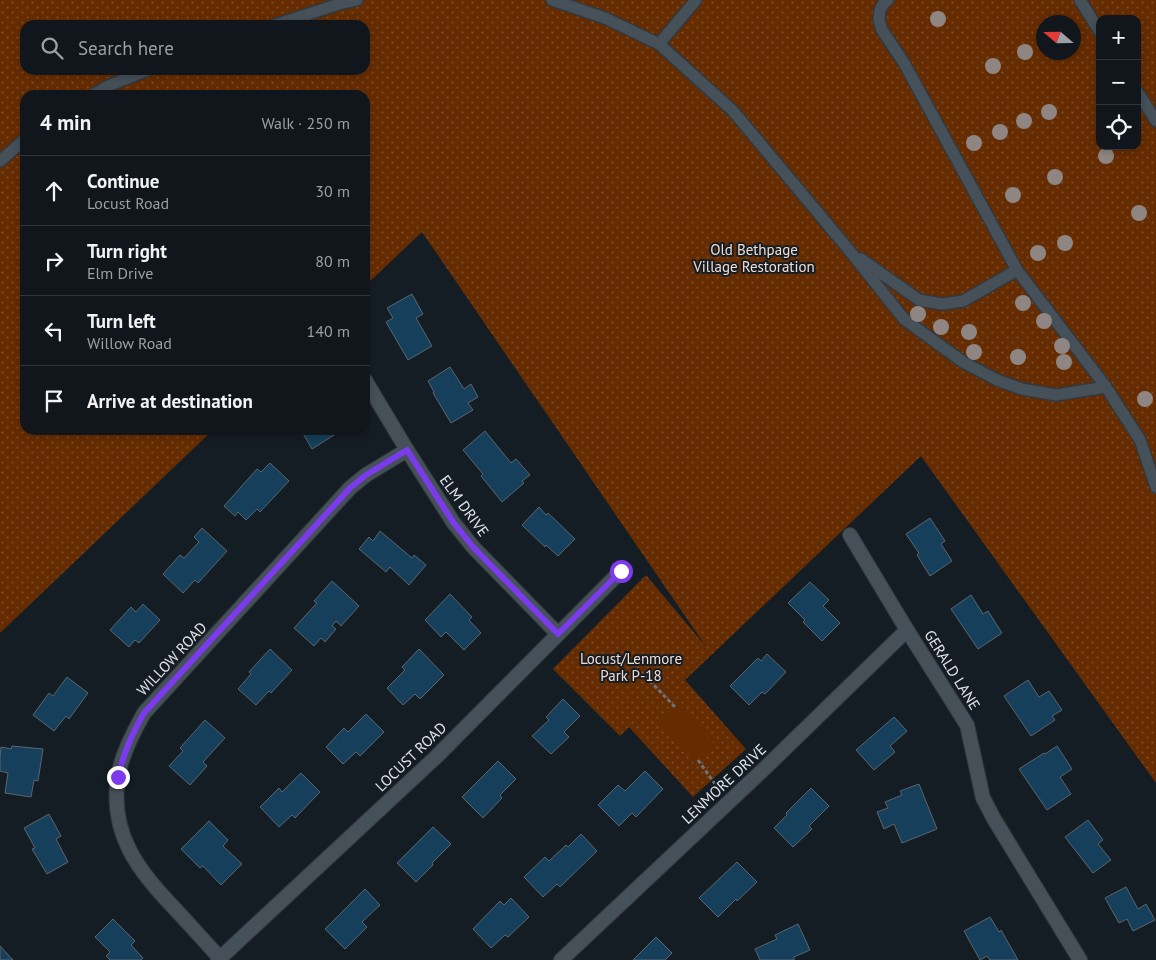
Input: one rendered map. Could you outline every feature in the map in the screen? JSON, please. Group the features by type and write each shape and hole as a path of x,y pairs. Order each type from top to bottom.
{"street":[{"name":"ELM DRIVE","path":"370,388 453,522 473,547 558,634"},
{"name":"WILLOW ROAD","path":"219,959 151,882 131,855 125,841 117,809 118,777 131,736 144,713 350,488 366,475 407,450"},
{"name":"GERALD LANE","path":"850,535 967,725 983,798 994,820 1080,960"},
{"name":"LOCUST ROAD","path":"219,959 435,758 621,571"},
{"name":"LENMORE DRIVE","path":"560,960 765,768 907,630"}],"lane":[{"path":"289,20 357,0"},
{"path":"552,0 605,18 659,44 733,112 849,250 904,319 963,362 997,380 1022,389 1056,395 1106,387"},
{"path":"659,44 696,0"},
{"path":"888,0 880,10 878,20 882,30 904,63 1017,270 1106,387 1140,440 1156,487"},
{"path":"1080,0 1096,26"},
{"path":"101,90 136,75"},
{"path":"1141,97 1156,121"},
{"path":"0,162 20,144"},
{"path":"849,250 920,300 942,304 963,301 1017,270"}],"path":[{"path":"644,676 675,708"},
{"path":"698,760 715,784"}],"green space":[{"name":"Old Bethpage Village Restoration","path":"0,0 1156,0 1156,783 921,456 685,680 746,749 693,797 629,727 620,736 553,669 646,575 707,648 422,232 370,281 370,90 20,90 20,435 208,435 0,633"},
{"path":"678,704 715,745 694,763 657,723"}],"building":[{"path":"412,294 423,314 416,318 432,346 408,360 386,322 393,318 387,308"},
{"path":"450,367 464,389 471,384 478,397 468,403 473,410 451,423 428,381"},
{"path":"485,431 511,463 516,459 530,475 522,481 524,483 502,502 481,476 483,474 463,450"},
{"path":"304,435 334,435 312,449"},
{"path":"270,463 289,481 260,512 257,509 246,520 238,512 235,516 224,506 257,469 261,472"},
{"path":"539,507 575,539 558,556 546,545 545,547 522,525"},
{"path":"930,518 945,541 941,544 952,561 930,576 917,555 919,553 906,534"},
{"path":"202,528 227,551 198,583 195,580 183,593 163,574 180,555 184,558 199,542 194,537"},
{"path":"380,531 412,558 414,555 426,565 409,585 390,567 386,572 359,549 369,537 373,541"},
{"path":"332,581 359,606 341,626 336,621 332,626 336,629 325,642 321,638 314,646 294,628 317,603 314,601"},
{"path":"810,582 829,600 823,606 840,623 822,641 788,603"},
{"path":"450,594 472,617 469,620 481,633 464,650 446,632 441,637 425,620"},
{"path":"971,595 983,614 988,611 1002,633 978,649 951,609"},
{"path":"143,604 160,620 139,643 135,640 129,647 110,630 131,607 136,612"},
{"path":"270,649 292,670 271,693 269,691 256,705 238,689 251,674 249,672"},
{"path":"419,649 444,675 420,699 415,694 403,705 387,688 405,670 402,667"},
{"path":"767,654 786,672 765,694 762,692 749,705 730,686 758,658 761,661"},
{"path":"67,677 88,693 69,719 66,716 54,731 33,715 49,693 53,696"},
{"path":"1028,680 1039,697 1049,691 1062,710 1052,716 1055,720 1031,736 1004,696"},
{"path":"563,699 580,716 564,732 569,737 551,754 532,736 549,720 546,717"},
{"path":"366,714 384,732 360,756 356,752 343,764 326,747 344,728 348,732"},
{"path":"894,717 907,731 890,746 895,752 874,770 856,750"},
{"path":"205,720 225,738 203,762 207,766 190,785 169,766 183,751 180,748"},
{"path":"12,746 43,749 38,781 34,780 31,797 5,793 8,773 0,771 1,747 11,749"},
{"path":"1057,746 1072,769 1060,777 1071,794 1047,810 1019,769"},
{"path":"498,761 516,779 500,795 502,798 483,818 462,797"},
{"path":"645,771 663,789 636,817 632,813 619,826 598,805 618,785 625,791"},
{"path":"301,773 320,792 295,818 292,815 279,827 260,807 279,788 282,792"},
{"path":"919,784 937,829 902,843 894,824 884,829 877,812 888,808 885,802 902,795 900,791"},
{"path":"811,788 829,806 809,826 812,829 793,847 774,828"},
{"path":"49,814 61,836 56,839 68,862 47,874 32,849 35,848 24,828"},
{"path":"1088,820 1103,840 1098,844 1111,860 1093,873 1065,837"},
{"path":"209,821 228,840 223,846 242,864 221,885 203,866 200,868 181,849"},
{"path":"433,827 451,844 416,882 397,863"},
{"path":"581,834 597,851 560,887 557,884 543,897 524,877 545,857 549,861 566,845 568,847"},
{"path":"737,862 757,882 718,917 699,898"},
{"path":"1126,887 1138,909 1146,904 1155,920 1133,931 1127,919 1119,923 1105,898"},
{"path":"365,889 380,905 362,922 367,927 345,949 325,929"},
{"path":"511,898 529,917 508,937 505,935 491,948 473,929 500,901 504,905"},
{"path":"990,917 999,932 1001,930 1018,960 990,960 987,956 980,960 964,931"},
{"path":"113,919 135,941 131,945 143,958 141,960 110,960 106,956 110,952 95,937"},
{"path":"798,924 810,950 794,957 794,960 760,960 755,949 777,939 775,935"},
{"path":"656,937 672,953 665,960 633,960"},
{"path":"0,946 13,960 0,960"}],"route":[{"path":"118,777 131,736 144,713 350,488 366,475 407,450 453,522 473,547 558,634 621,571"}],"park label":[{"name":"Locust/Lenmore Park P-18","path":"631,668"}]}
